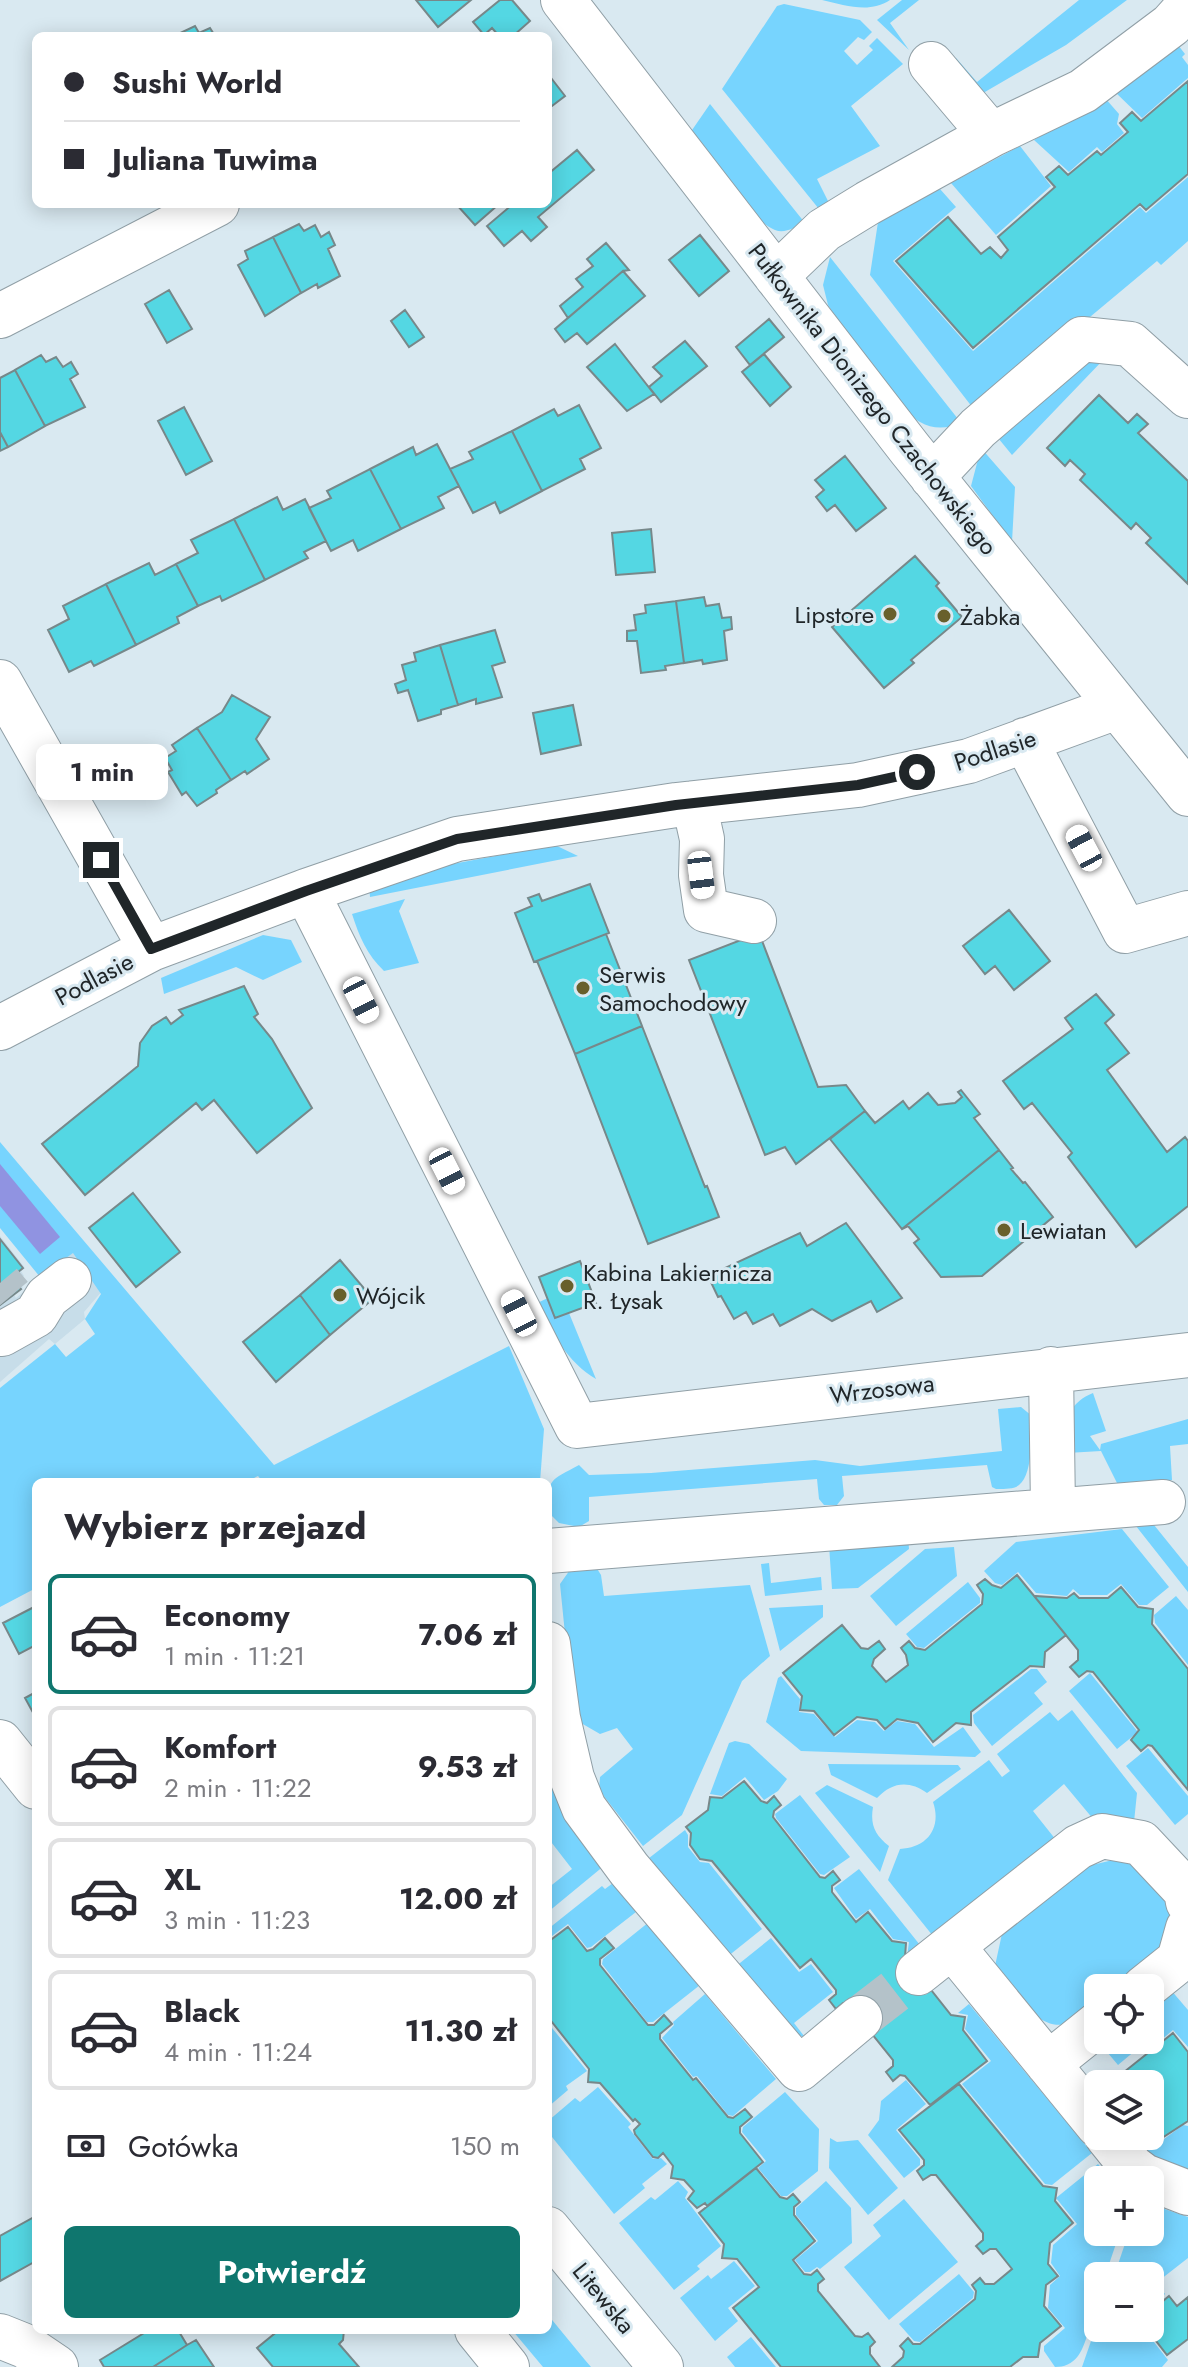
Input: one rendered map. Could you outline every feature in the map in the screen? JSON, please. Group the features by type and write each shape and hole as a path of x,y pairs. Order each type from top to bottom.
{"street":[{"name":"Pułkownika Dionizego Czachowskiego","path":"563,0 932,477 1188,794"},
{"path":"776,276 824,230 868,203 991,135 1083,91 1171,25 1188,6"},
{"path":"931,64 991,135"},
{"path":"0,316 209,208"},
{"path":"932,477 978,428 1082,339 1130,344 1188,396"},
{"path":"0,682 151,949"},
{"name":"Podlasie","path":"0,1028 151,949 457,839 694,803 858,785 969,761 1117,707"},
{"path":"1025,740 1125,931 1188,913"},
{"path":"694,803 702,839 701,875 706,910 754,921"},
{"name":"Wrzosowa","path":"306,891 577,1426 1188,1355"},
{"path":"11,1323 47,1297 75,1289"},
{"path":"1051,1369 1053,1509"},
{"path":"552,1551 1163,1502"},
{"path":"552,1674 558,1718 572,1778 584,1808 629,1869 799,2069 860,2018"},
{"path":"0,1742 32,1782"},
{"path":"918,1973 1078,1847 1102,1836 1141,1843 1186,1891 1188,1902"},
{"path":"1162,1974 1179,1960 1188,1928"},
{"path":"952,1946 1084,2108"},
{"path":"1048,2064 1084,2035"},
{"path":"1118,2150 1144,2176 1188,2193"},
{"name":"Litewska","path":"552,2234 661,2367"},
{"path":"480,2334 507,2367"},
{"path":"0,2336 25,2346 56,2367"}],"shaded area":[{"path":"822,0 890,0 874,7 865,7"},
{"path":"902,0 919,0 890,23 909,50 877,20"},
{"path":"1079,0 1127,0 1066,45 978,96 953,62 956,58 977,82"},
{"path":"784,4 860,20 872,32 864,40 858,37 844,51 857,65 873,50 869,46 877,38 903,64 851,106 880,146 817,179 832,209 823,214 722,89 777,6"},
{"path":"1178,45 1185,54 1182,57 1188,65 1188,78 1142,118 1115,92"},
{"path":"1105,98 1119,114 1117,124 1124,133 1102,152 1097,147 1069,172 1034,140"},
{"path":"710,104 805,223 786,231 775,230 754,214 730,186 690,133"},
{"path":"1020,146 1051,186 996,235 951,183"},
{"path":"1188,177 1188,241 1161,265 1157,261 976,412 870,275 878,222 940,189 956,207 893,261 973,351 1140,207 1146,213"},
{"path":"830,257 962,424 940,428 925,425 887,386 828,305 823,285"},
{"path":"1105,358 1012,455 994,433 1089,360"},
{"path":"981,448 1015,487 1012,542 971,486"},
{"path":"555,845 578,856 370,897 369,885 447,865"},
{"path":"405,899 399,911 419,963 384,971 364,945 352,914"},
{"path":"263,935 291,940 302,962 263,980 236,967 164,994 161,978"},
{"path":"0,1142 274,1465 509,1346 544,1429 540,1478 32,1478 32,1590 0,1607 0,1388 55,1344 66,1357 95,1334 85,1319 101,1294 73,1253 40,1277 0,1228"},
{"path":"0,1164 60,1237 40,1254 0,1206"},
{"path":"0,1236 25,1268 21,1271 24,1276 18,1281 23,1288 14,1295 16,1298 73,1252 103,1290 84,1312 85,1319 55,1344 49,1339 0,1382"},
{"path":"548,1298 555,1318 569,1313 596,1379 569,1355 535,1304"},
{"path":"1093,1393 1106,1431 1090,1436 1100,1450 1101,1444 1188,1419 1188,1444 1170,1446 1172,1480 1118,1485 1101,1451 1067,1453 1068,1417 1077,1403"},
{"path":"1021,1407 1032,1416 1029,1466 1022,1482 1014,1488 992,1487 987,1465 842,1476 844,1496 837,1505 824,1505 819,1499 817,1479 589,1497 589,1521 579,1527 559,1523 552,1516 552,1483 579,1465 589,1475 651,1473 815,1460 860,1466 1002,1451 998,1409"},
{"path":"1150,1520 1188,1567 1188,1592 1132,1521"},
{"path":"1122,1529 1169,1587 1147,1605 1139,1605 1121,1584 1107,1595 1080,1595 1073,1589 1067,1596 1036,1593 1018,1572 1002,1585 995,1583 984,1571 1016,1542"},
{"path":"908,1536 909,1549 858,1588 832,1589 829,1545"},
{"path":"954,1547 957,1576 896,1626 870,1596 925,1549"},
{"path":"769,1563 771,1583 821,1577 822,1590 765,1596 761,1564"},
{"path":"572,1567 596,1567 601,1575 604,1596 750,1585 770,1656 742,1681 682,1815 643,1846 599,1790 600,1777 633,1749 617,1728 600,1734 581,1723 567,1654 560,1584"},
{"path":"968,1582 980,1598 980,1603 924,1648 917,1647 906,1634"},
{"path":"1176,1596 1188,1610 1188,1665 1155,1623 1154,1615"},
{"path":"823,1605 823,1617 780,1651 769,1608"},
{"path":"1031,1669 1037,1669 1047,1682 1034,1693 1043,1704 992,1746 974,1723 973,1715"},
{"path":"1090,1673 1138,1732 1117,1749 1069,1691"},
{"path":"781,1676 800,1699 799,1712 814,1714 835,1737 857,1720 875,1722 884,1731 897,1721 915,1724 934,1747 963,1727 981,1752 975,1757 801,1751 766,1722"},
{"path":"1072,1710 1137,1793 1134,1822 1094,1820 1064,1784 1033,1811 1060,1845 937,1941 888,1880 900,1849 918,1845 930,1835 935,1820 933,1802 989,1760 1002,1777 1010,1771 997,1754 1050,1712 1058,1721"},
{"path":"729,1743 749,1744 787,1779 778,1791 764,1800 745,1777 722,1796 710,1794"},
{"path":"1148,1748 1188,1796 1188,1814 1175,1825 1126,1766"},
{"path":"828,1764 958,1765 961,1769 927,1793 914,1786 901,1785 877,1798 831,1775"},
{"path":"552,1785 558,1801 605,1865 552,1909 552,1885 572,1869 552,1843"},
{"path":"827,1785 873,1807 875,1829 889,1846 880,1872 815,1793"},
{"path":"800,1795 850,1857 824,1875 820,1874 776,1818 775,1814"},
{"path":"685,1830 688,1847 700,1862 709,1863 762,1929 722,1961 644,1862"},
{"path":"1113,1860 1130,1861 1173,1901 1167,1943 1135,1974 1084,1974 1084,2014 1060,2025 1048,2023 1027,2008 995,1966 1003,1929 1088,1866"},
{"path":"859,1869 924,1950 907,1957 909,1942 893,1939 870,1909 856,1919 834,1888"},
{"path":"613,1883 636,1912 591,1947 587,1948 568,1924 552,1936 552,1926 602,1886 605,1889"},
{"path":"649,1922 700,1985 653,2022 647,2022 602,1964 603,1959"},
{"path":"771,1938 799,1972 811,1964 833,1992 794,2023 804,2036 795,2036 730,1971"},
{"path":"1170,1989 1188,2010 1188,2047 1173,2030 1164,2038 1164,1994"},
{"path":"705,1994 776,2079 733,2116 728,2115 697,2076 693,2077 662,2038 674,2025 673,2022"},
{"path":"969,2004 1084,2143 1084,2150 1092,2153 1052,2185 1045,2184 962,2084 991,2061 965,2029 968,2015 958,2013"},
{"path":"552,2028 587,2071 566,2086 568,2090 552,2104"},
{"path":"1109,2054 1131,2054 1118,2065"},
{"path":"906,2080 926,2104 896,2130 920,2159 920,2165 904,2178 868,2135 879,2120 881,2101"},
{"path":"598,2087 631,2124 628,2127 653,2159 661,2158 667,2164 642,2184 645,2188 614,2214 552,2137 552,2118 575,2098 580,2102"},
{"path":"785,2092 819,2129 818,2171 787,2196 781,2196 758,2168 766,2161 742,2132 743,2127"},
{"path":"1183,2125 1188,2126 1188,2174 1152,2162 1141,2150 1164,2150 1164,2139"},
{"path":"830,2138 837,2142 858,2140 898,2188 868,2215 829,2168"},
{"path":"1084,2175 1084,2246 1115,2246 1110,2262 1084,2262 1085,2342 1078,2356 1070,2363 1055,2367 1044,2351 1044,2346 1065,2328 1048,2308 1050,2285 1060,2276 1051,2263 1053,2245 1077,2224 1056,2198"},
{"path":"678,2181 688,2192 685,2198 721,2246 697,2266 700,2269 674,2290 619,2223 651,2197 655,2200"},
{"path":"826,2181 851,2208 852,2243 820,2269 817,2267 805,2272 795,2260 818,2241 796,2215 796,2208"},
{"path":"904,2199 958,2262 889,2320 844,2267 881,2236 873,2225"},
{"path":"1164,2209 1188,2217 1188,2258 1164,2277 1164,2262 1119,2262 1124,2246 1164,2246"},
{"path":"734,2261 755,2286 728,2308 738,2321 715,2341 680,2298 708,2275 711,2279"},
{"path":"959,2274 974,2292 973,2298 920,2342 914,2341 899,2324"},
{"path":"552,2320 591,2367 543,2367 515,2334 552,2334"},
{"path":"751,2337 776,2367 735,2367 727,2357"},
{"path":"1091,2342 1154,2342 1168,2360 1162,2367 1082,2367"}],"building":[{"path":"416,0 471,0 438,27"},
{"path":"500,0 512,0 530,21 518,32 496,32 492,28 481,32 473,22"},
{"path":"195,26 198,32 182,32"},
{"path":"552,79 565,96 552,106"},
{"path":"1188,81 1188,174 1146,210 1140,204 973,348 896,261 948,217 981,254 990,247 1001,258 1008,250 998,237 1055,187 1046,177 1059,166 1068,175 1097,151 1101,155 1128,132 1120,123 1132,112 1141,121"},
{"path":"577,150 594,170 552,205 552,171"},
{"path":"460,208 494,208 475,225"},
{"path":"508,208 549,208 538,217 547,227 531,241 522,231 504,246 487,226"},
{"path":"299,224 304,231 315,225 321,237 329,232 335,245 328,249 340,276 301,293 273,237"},
{"path":"700,235 729,271 699,296 669,260"},
{"path":"273,237 301,293 265,316 238,265 248,259 245,251"},
{"path":"606,243 629,270 623,271 568,318 560,306 583,287 576,279 593,266 587,259"},
{"path":"623,271 645,296 587,344 577,333 565,342 555,329"},
{"path":"169,290 192,329 167,343 145,304"},
{"path":"405,310 424,337 409,347 391,321"},
{"path":"769,319 784,337 750,365 736,347"},
{"path":"685,341 707,366 661,402 649,387 662,376 653,367"},
{"path":"615,344 654,394 627,411 587,367"},
{"path":"764,354 791,387 770,406 742,372"},
{"path":"41,355 46,362 56,357 63,367 71,362 78,374 70,379 85,407 45,426 15,370"},
{"path":"15,370 45,426 8,447 0,432 0,378"},
{"path":"1099,395 1128,423 1137,414 1148,424 1138,433 1188,481 1188,584 1146,543 1151,538 1136,523 1131,529 1080,480 1085,474 1070,460 1065,466 1047,448"},
{"path":"579,405 601,448 580,459 585,469 542,491 512,431 554,409 558,416"},
{"path":"184,407 212,461 186,475 158,421"},
{"path":"512,431 542,491 500,513 495,502 473,513 450,469 473,459 469,452"},
{"path":"0,432 8,447 0,451"},
{"path":"437,444 459,486 438,497 444,508 401,529 370,469 413,447 416,455"},
{"path":"845,456 886,508 856,531 835,505 827,511 816,497 824,490 815,480"},
{"path":"370,469 401,529 358,551 353,540 331,551 309,508 331,498 327,491"},
{"path":"277,497 283,510 305,499 326,541 304,552 308,558 265,580 234,519"},
{"path":"234,519 265,580 222,601 220,596 198,606 176,564 198,553 191,540"},
{"path":"651,529 655,572 616,575 612,533"},
{"path":"915,556 939,583 936,586 962,617 911,660 914,663 884,688 832,627"},
{"path":"149,563 155,575 176,564 198,606 177,617 179,623 136,645 106,584"},
{"path":"106,584 136,645 94,666 91,661 69,672 48,630 69,619 63,606"},
{"path":"704,597 706,606 719,604 722,618 731,617 732,629 724,631 727,660 684,663 676,601"},
{"path":"676,601 684,663 665,666 666,670 641,673 637,641 627,641 627,631 636,630 634,615 646,613 645,605"},
{"path":"495,630 505,662 492,666 502,697 476,704 476,699 458,705 440,645"},
{"path":"440,645 458,705 418,721 408,690 398,693 395,684 406,680 402,665 416,661 414,653"},
{"path":"232,695 270,717 256,739 269,759 247,774 245,771 231,780 197,728 222,712"},
{"path":"573,705 581,745 541,754 533,713"},
{"path":"197,728 231,780 197,806 186,792 182,795 168,772 172,770 165,758 176,751 172,745"},
{"path":"590,884 609,933 534,962 515,913 532,906 528,898 539,894 542,901"},
{"path":"1009,910 1050,961 1014,990 995,966 985,974 963,946"},
{"path":"759,933 818,1087 846,1085 865,1111 796,1164 785,1147 765,1155 689,960"},
{"path":"606,934 642,1026 575,1054 537,961"},
{"path":"244,986 258,1014 254,1017 272,1039 312,1108 257,1153 214,1100 202,1110 196,1103 85,1195 42,1144 138,1066 140,1043 152,1026 166,1017 171,1024 183,1015 179,1010"},
{"path":"1096,994 1114,1015 1105,1023 1129,1053 1107,1070 1167,1152 1185,1137 1188,1141 1188,1206 1136,1247 1068,1157 1072,1153 1032,1103 1024,1109 1003,1081 1073,1029 1065,1018"},
{"path":"642,1026 719,1217 648,1244 575,1054"},
{"path":"961,1090 980,1114 974,1118 999,1150 902,1229 830,1139 865,1111 875,1123 903,1101 909,1109 928,1093 938,1105 955,1103 962,1097 958,1092"},
{"path":"999,1150 1011,1169 1053,1217 982,1276 941,1277 914,1243 919,1239 908,1226 902,1229"},
{"path":"133,1193 180,1252 136,1287 89,1228"},
{"path":"846,1223 902,1298 877,1312 871,1301 832,1321 812,1309 780,1326 773,1314 753,1324 746,1312 734,1319 721,1296 718,1297 708,1276 800,1233 807,1246"},
{"path":"0,1239 23,1268 11,1278 21,1289 0,1305"},
{"path":"340,1260 373,1299 330,1335 300,1295"},
{"path":"580,1261 596,1303 555,1318 539,1277"},
{"path":"300,1295 330,1335 276,1382 243,1342"},
{"path":"1017,1575 1066,1635 1045,1652 1044,1667 1030,1666 971,1712 971,1725 956,1723 933,1742 918,1723 897,1719 885,1729 877,1720 857,1717 834,1735 814,1711 800,1710 802,1696 783,1673 842,1625 861,1648 868,1649 879,1641 885,1649 874,1659 872,1666 886,1682 908,1665 901,1648 909,1641 915,1648 925,1650 982,1604 983,1594 977,1585 985,1579 1001,1588"},
{"path":"1121,1587 1138,1607 1153,1609 1152,1624 1188,1669 1188,1790 1152,1746 1148,1745 1141,1751 1131,1740 1139,1730 1093,1672 1087,1671 1079,1677 1070,1667 1078,1660 1078,1650 1034,1596 1067,1598 1074,1593 1079,1598 1108,1598"},
{"path":"32,1608 32,1647 19,1654 3,1623"},
{"path":"32,1694 32,1711 25,1698"},
{"path":"744,1781 761,1801 767,1803 774,1796 781,1805 774,1811 773,1817 820,1877 825,1878 833,1871 840,1880 832,1886 832,1892 856,1922 868,1912 892,1941 906,1943 905,1957 951,2015 965,2017 963,2030 987,2061 930,2105 905,2076 900,2075 893,2081 886,2072 893,2066 893,2060 847,2003 836,2009 829,2000 836,1990 811,1959 800,1968 712,1861 700,1859 690,1845 691,1833 686,1827 708,1810 710,1797 722,1798"},
{"path":"568,1927 587,1951 605,1938 614,1948 600,1959 600,1965 648,2025 654,2025 664,2015 672,2024 660,2034 660,2039 693,2080 696,2078 728,2117 733,2118 745,2109 752,2117 740,2127 740,2133 763,2162 707,2206 705,2203 697,2208 688,2199 694,2191 684,2180 671,2178 673,2166 663,2153 658,2158 653,2157 635,2134 634,2130 640,2124 635,2119 633,2121 600,2083 588,2082 589,2069 552,2022 552,1939"},
{"path":"1173,2033 1188,2052 1188,2121 1164,2137 1164,2070 1127,2070 1147,2054 1164,2054 1164,2040"},
{"path":"959,2084 1043,2186 1057,2188 1055,2201 1073,2223 1050,2243 1048,2264 1058,2276 1046,2285 1044,2306 1061,2326 1040,2343 1038,2357 1023,2357 1010,2367 892,2367 903,2357 904,2351 900,2346 908,2338 913,2344 920,2344 975,2299 976,2291 972,2285 980,2278 985,2284 994,2284 1012,2269 996,2249 983,2254 976,2246 983,2240 983,2233 936,2175 923,2180 917,2171 924,2165 924,2160 899,2130"},
{"path":"756,2168 780,2197 787,2199 793,2194 800,2202 794,2207 794,2215 815,2241 793,2260 804,2274 811,2275 817,2270 824,2279 818,2284 818,2291 855,2336 862,2337 868,2333 875,2342 870,2347 870,2354 880,2367 781,2367 733,2308 759,2287 737,2259 722,2258 724,2244 699,2213"},
{"path":"32,2218 32,2263 0,2281 0,2236"},
{"path":"1169,2296 1177,2306 1188,2297 1188,2339 1167,2355 1157,2342 1164,2342 1164,2300"},
{"path":"142,2334 180,2334 187,2345 153,2367 104,2367 100,2360"},
{"path":"274,2334 344,2334 339,2344 359,2367 273,2367 257,2348"},
{"path":"196,2340 214,2367 153,2367 187,2345"}],"tunnel":[{"path":"0,1283 11,1296"},
{"path":"860,2018 918,1973"}],"place":[{"name":"Lipstore","path":"890,614"},
{"name":"Żabka","path":"944,616"},
{"name":"Serwis Samochodowy","path":"583,988"},
{"name":"Lewiatan","path":"1004,1230"},
{"name":"Kabina Lakiernicza R. Łysak","path":"567,1286"},
{"name":"Wójcik","path":"340,1295"}],"route":[{"path":"101,860 151,949 457,839 676,805 858,785 917,772"}]}
